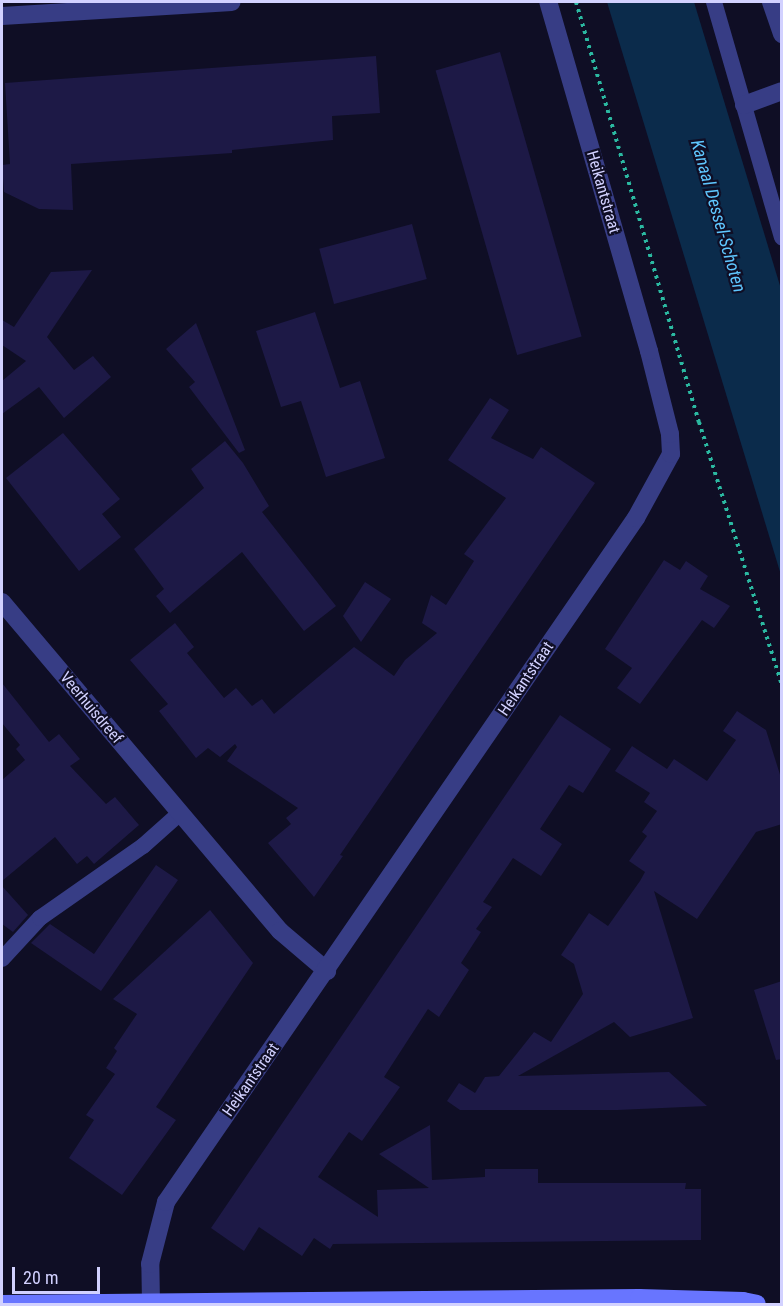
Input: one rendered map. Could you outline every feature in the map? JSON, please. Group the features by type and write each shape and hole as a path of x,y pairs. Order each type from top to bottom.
{"street":[{"path":"2,16 232,2"},
{"name":"Heikantstraat","path":"151,1303 150,1264 166,1202 327,971 636,518 671,454 670,434 649,351 548,2"},
{"path":"771,2 782,34"},
{"path":"744,105 782,91"},
{"name":"Veerhuisdreef","path":"2,602 280,931 327,971"},
{"path":"2,1304 748,1303"}],"lane":[{"path":"714,2 782,237"},
{"path":"2,959 40,918 143,846 180,813"}],"path":[{"path":"576,2 699,422 782,685"}],"water":[{"name":"Kanaal Dessel-Schoten","path":"607,2 694,2 781,289 781,575"}],"building":[{"path":"500,52 582,337 517,355 436,70"},
{"path":"376,56 380,113 332,116 333,140 232,150 232,153 71,164 73,210 39,209 4,192 2,165 10,164 5,83"},
{"path":"412,224 427,279 334,304 319,249"},
{"path":"92,270 47,337 74,370 93,356 111,377 64,418 39,387 2,414 2,381 26,361 2,345 2,320 14,327 51,272"},
{"path":"315,312 340,388 360,381 385,458 326,477 301,401 281,407 256,331"},
{"path":"196,323 245,450 239,453 189,387 195,382 166,349"},
{"path":"490,398 509,410 491,438 533,459 541,447 595,483 340,855 343,856 314,897 268,843 291,824 286,818 298,808 227,761 237,747 235,744 220,757 208,748 196,758 159,711 168,704 130,660 175,623 194,647 187,653 224,698 236,688 252,706 262,699 274,714 354,647 394,676 405,660 437,633 422,623 431,595 446,605 474,561 464,554 506,498 448,460"},
{"path":"63,433 120,499 102,514 121,537 79,571 6,478"},
{"path":"225,441 243,463 269,506 262,512 336,606 304,631 242,552 170,613 156,596 164,589 134,549 204,488 191,469"},
{"path":"664,560 680,570 686,561 708,576 700,589 730,606 714,628 702,620 640,704 617,688 632,668 605,649"},
{"path":"365,582 391,599 361,642 343,616"},
{"path":"2,683 49,742 59,734 80,759 70,766 106,804 115,797 139,825 94,864 87,856 77,864 55,837 2,881 2,780 25,760 16,749 20,745 2,723"},
{"path":"737,711 766,730 782,781 782,824 756,832 697,919 654,891 693,1018 630,1037 614,1022 518,1076 669,1072 707,1106 617,1110 460,1110 447,1101 459,1083 475,1093 485,1077 499,1076 534,1032 551,1042 583,994 574,964 561,955 589,913 608,926 645,872 629,861 647,836 642,832 657,811 644,802 650,793 615,771 632,746 667,769 674,759 707,781 736,740 723,731"},
{"path":"560,715 611,749 583,793 569,785 540,829 562,844 541,876 513,858 483,902 492,907 476,929 481,932 461,963 469,970 439,1017 428,1009 384,1077 400,1087 362,1141 349,1132 318,1177 378,1217 377,1190 429,1188 379,1154 430,1125 432,1180 485,1177 485,1169 538,1169 538,1183 686,1183 685,1189 701,1189 701,1240 333,1244 330,1249 314,1238 302,1256 259,1227 244,1251 211,1228"},
{"path":"156,865 178,880 101,991 31,943 50,924 94,954"},
{"path":"2,886 28,915 13,932 2,924"},
{"path":"210,910 253,963 156,1107 176,1120 122,1195 69,1158 94,1120 86,1115 115,1074 106,1068 117,1051 114,1048 137,1014 113,999"},
{"path":"782,981 782,1059 776,1060 754,990"}]}
